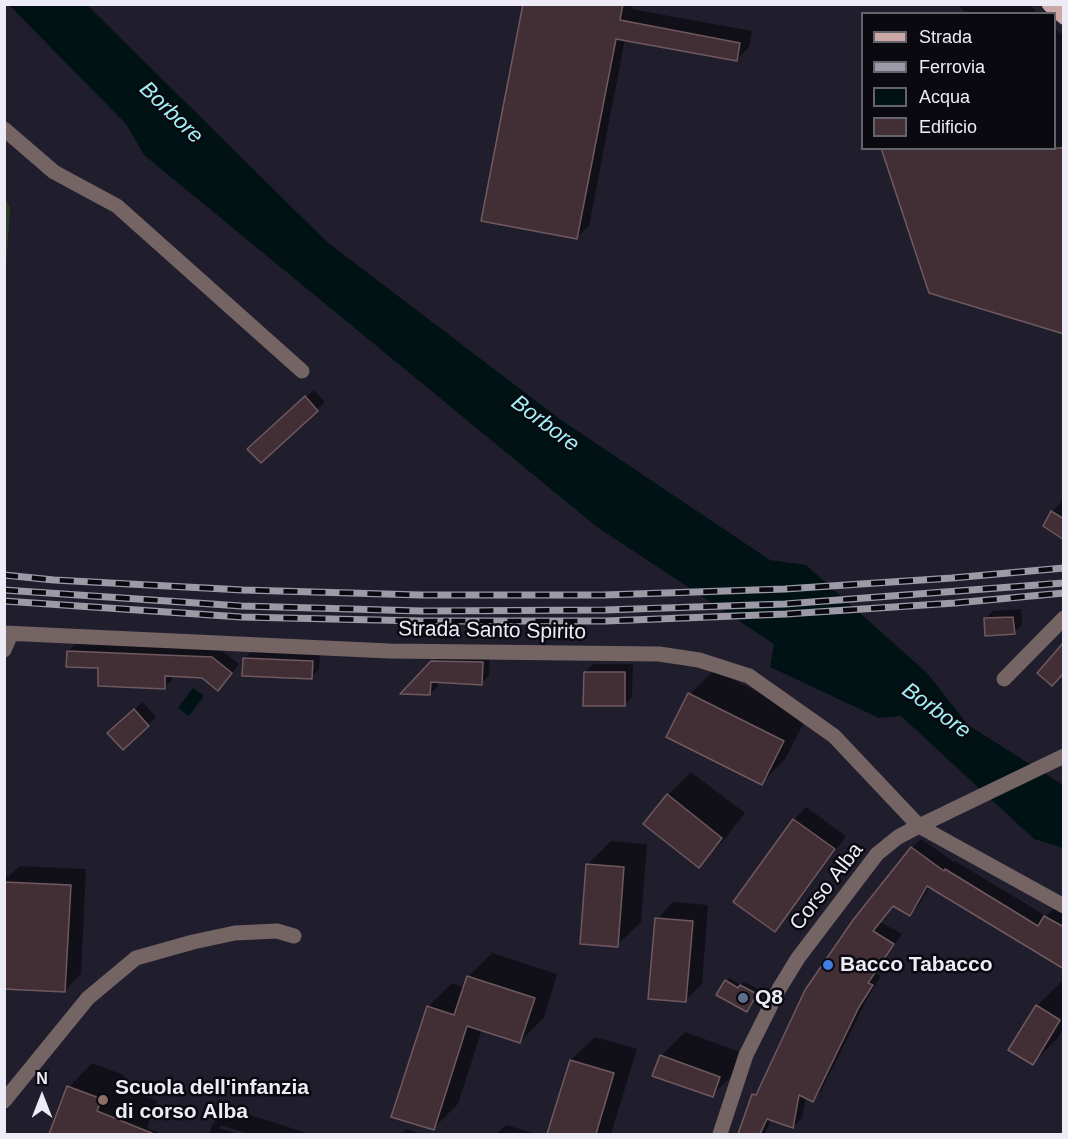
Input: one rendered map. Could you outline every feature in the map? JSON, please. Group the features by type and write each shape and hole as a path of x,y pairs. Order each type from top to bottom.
{"main road":[{"path":"1049,4 1064,17"}],"street":[{"path":"4,129 54,172 117,206 302,371"},
{"path":"1004,679 1064,618"},
{"path":"4,650 8,633"},
{"name":"Strada Santo Spirito","path":"8,633 389,651 659,654 699,660 749,676 834,736 919,826 1064,906"},
{"name":"Corso Alba","path":"720,1134 746,1055 779,989 798,958 877,854 898,837 1064,756"},
{"path":"4,1101 88,998 136,958 235,933 277,931 294,936"}],"green space":[{"path":"4,198 10,208 5,280"}],"water":[{"name":"Borbore","path":"9,5 87,5 327,242 561,420 770,560 806,565 927,673 968,725 1063,785 1063,848 1034,839 901,716 879,718 770,667 774,644 597,527 144,155 126,124"},
{"path":"193,688 204,696 189,716 178,708"}],"building":[{"path":"523,4 623,4 620,20 740,43 737,61 616,39 577,239 481,221"},
{"path":"1056,148 1064,148 1064,334 929,293 882,150 1056,150"},
{"path":"305,396 318,411 261,463 247,449"},
{"path":"1051,511 1064,519 1064,540 1043,526"},
{"path":"1013,617 1015,634 985,636 984,618"},
{"path":"1064,642 1064,673 1052,686 1037,673"},
{"path":"67,651 212,657 232,673 218,691 202,678 165,676 165,689 98,686 98,668 66,667"},
{"path":"243,658 313,661 312,679 242,676"},
{"path":"431,661 483,662 482,685 431,682 430,695 400,694"},
{"path":"584,672 625,672 625,706 583,706"},
{"path":"688,693 784,741 762,785 666,737"},
{"path":"134,709 149,726 123,750 107,733"},
{"path":"667,794 722,838 699,868 643,824"},
{"path":"793,819 835,849 775,932 733,902"},
{"path":"911,847 944,871 945,869 1038,926 1044,916 1064,927 1064,969 927,886 910,916 893,906 873,931 894,944 868,983 873,985 859,1007 813,1102 799,1095 793,1128 767,1119 760,1134 738,1134 752,1094 756,1095 805,990 853,920"},
{"path":"586,864 624,867 618,947 580,944"},
{"path":"4,882 71,885 65,992 4,989"},
{"path":"655,918 693,921 686,1002 648,999"},
{"path":"467,976 535,998 520,1043 467,1026 434,1130 391,1117 427,1006 454,1015"},
{"path":"725,980 738,988 740,985 757,994 747,1012 716,995"},
{"path":"1036,1005 1060,1020 1033,1065 1008,1050"},
{"path":"660,1055 720,1077 713,1097 652,1076"},
{"path":"570,1060 614,1073 596,1134 547,1134"},
{"path":"67,1086 102,1099 97,1111 154,1134 49,1134"}],"railway":[{"path":"4,575 54,580 243,590 421,595 604,595 785,589 1064,568"},
{"path":"4,590 241,606 422,611 605,610 785,604 1064,583"},
{"path":"4,601 241,617 422,621 606,621 786,614 1064,593"}],"place":[{"name":"Bacco Tabacco","path":"828,965"},
{"name":"Q8","path":"743,998"},
{"name":"Scuola dell'infanzia di corso Alba","path":"103,1100"}]}
